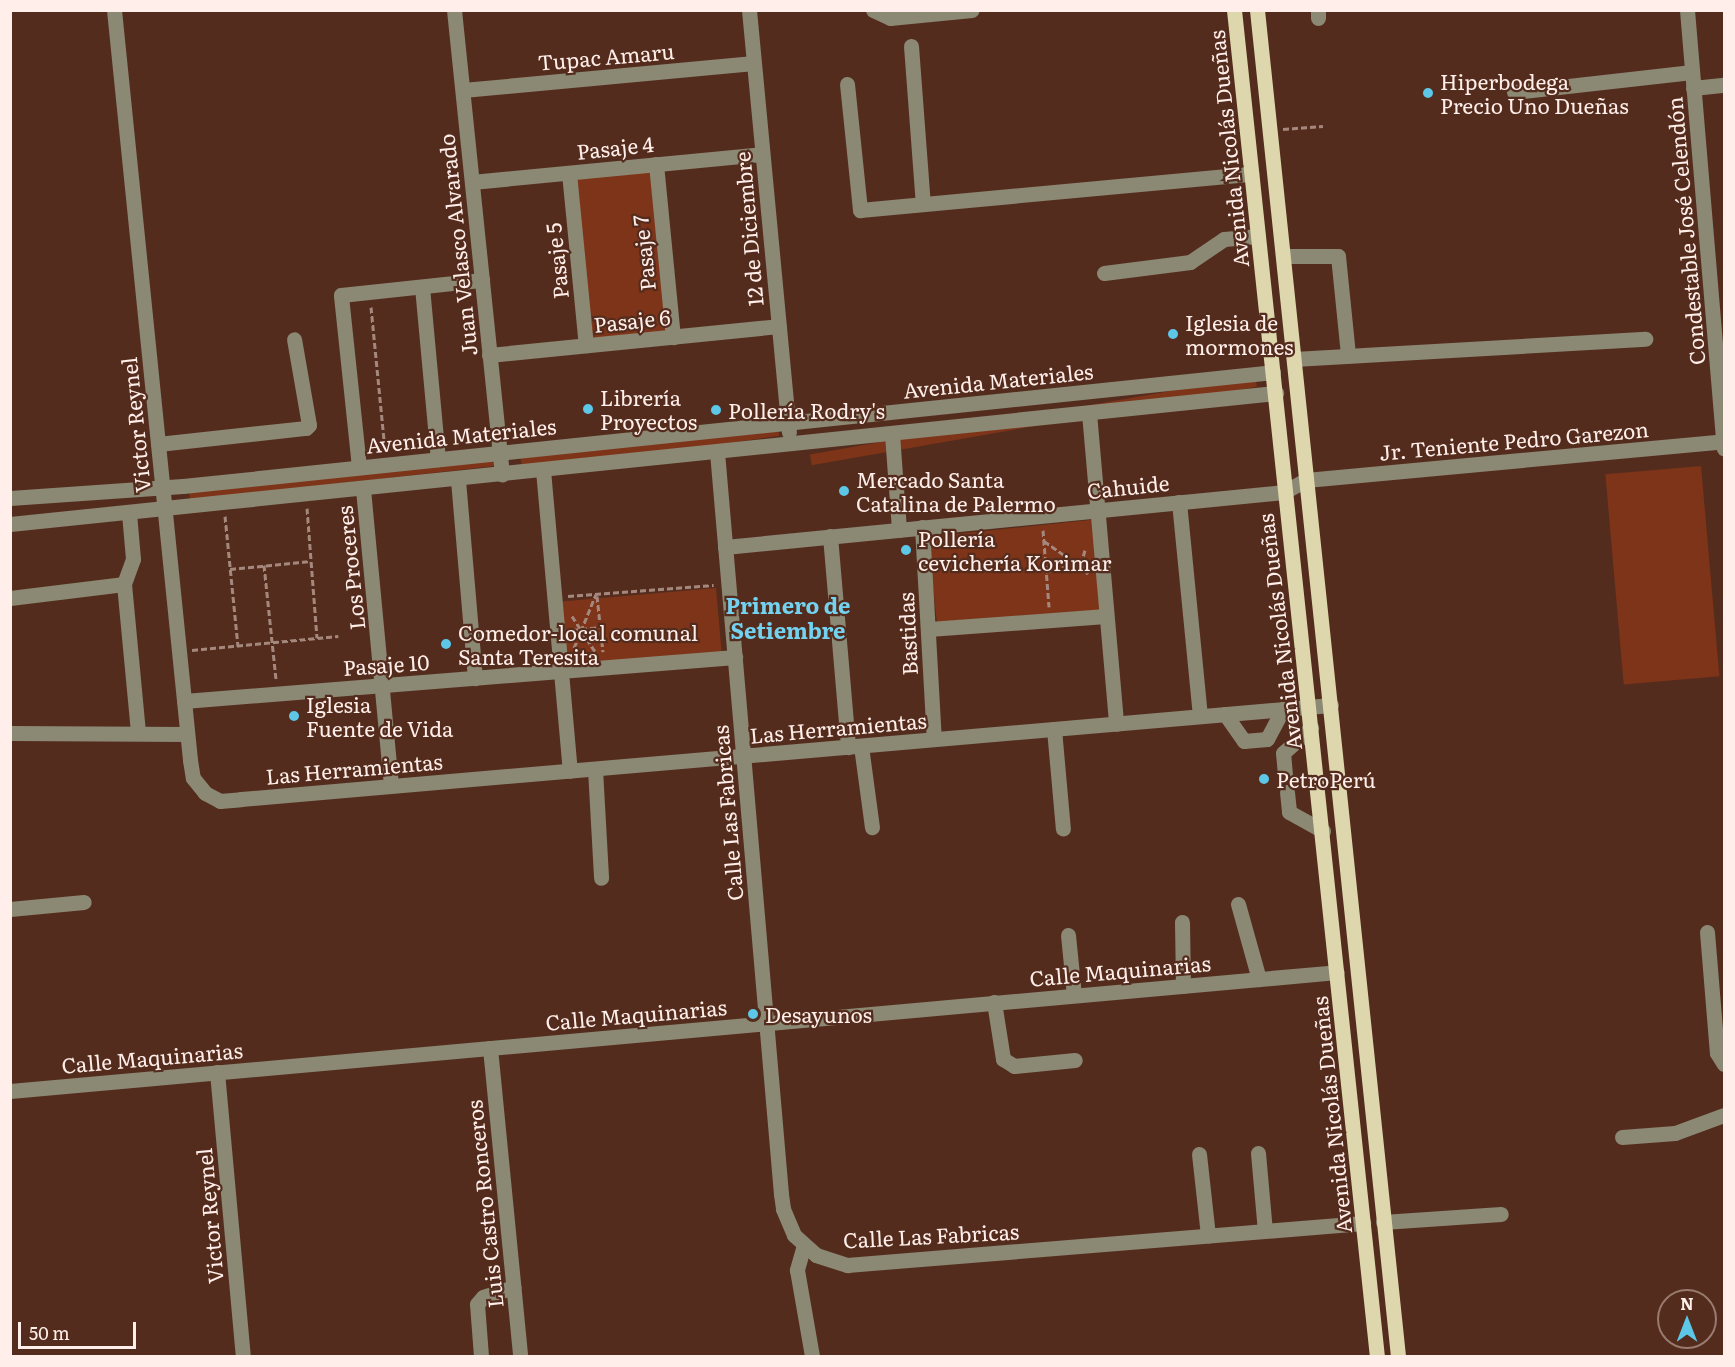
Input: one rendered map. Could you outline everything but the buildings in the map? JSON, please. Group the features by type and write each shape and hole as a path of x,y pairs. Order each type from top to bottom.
{"main road":[{"name":"Avenida Nicolás Dueñas","path":"1234,10 1274,372 1284,492 1324,837 1377,1356"},
{"name":"Avenida Nicolás Dueñas","path":"1257,10 1398,1356"},
{"path":"1324,837 1345,842"}],"street":[{"name":"Victor Reynel","path":"114,10 193,778 205,793 220,801 241,799"},
{"name":"Juan Velasco Alvarado","path":"454,10 502,475"},
{"name":"12 de Diciembre","path":"749,10 790,444"},
{"path":"873,10 890,18 972,10"},
{"name":"Condestable José Celendón","path":"1687,10 1721,375 1725,448"},
{"path":"911,46 923,204"},
{"name":"Tupac Amaru","path":"463,90 754,63"},
{"path":"1514,92 1692,72"},
{"path":"847,84 859,208 1251,174"},
{"path":"1693,88 1725,85"},
{"name":"Pasaje 4","path":"472,182 762,154"},
{"name":"Pasaje 7","path":"656,164 673,337"},
{"name":"Pasaje 5","path":"568,173 586,345"},
{"path":"1104,273 1190,262 1224,239 1258,236"},
{"path":"1283,256 1338,256 1348,355"},
{"path":"359,467 341,296 482,280"},
{"path":"422,287 438,459"},
{"name":"Pasaje 6","path":"489,355 779,326"},
{"path":"158,444 306,428 309,425 294,339"},
{"path":"1294,359 1645,339"},
{"name":"Avenida Materiales","path":"10,498 359,467 1274,372"},
{"name":"Avenida Materiales","path":"10,524 458,480 1276,393"},
{"path":"1089,413 1116,724"},
{"path":"892,434 899,530"},
{"name":"Jr. Teniente Pedro Garezon","path":"1306,480 1724,441"},
{"name":"Calle Las Fabricas","path":"717,452 783,1209 804,1245 823,1258 847,1265 1363,1223"},
{"path":"543,470 557,597 570,771"},
{"path":"458,480 475,678"},
{"path":"1284,492 1306,480"},
{"name":"Los Proceres","path":"363,489 391,786"},
{"name":"Cahuide","path":"725,547 1284,492"},
{"path":"1179,502 1200,717"},
{"path":"129,513 133,559 124,584 138,731"},
{"name":"Bastidas","path":"922,527 934,739"},
{"path":"830,536 855,746 872,827"},
{"path":"10,598 124,584"},
{"path":"929,629 1106,616"},
{"name":"Pasaje 10","path":"184,700 735,657"},
{"name":"Las Herramientas","path":"241,799 1331,705"},
{"path":"1267,739 1284,709"},
{"path":"1226,714 1244,741 1267,739 1284,753 1285,775"},
{"path":"1284,753 1311,728"},
{"path":"1054,729 1063,829"},
{"path":"10,733 138,731 187,734"},
{"path":"595,769 601,878"},
{"path":"1287,792 1289,812 1324,837"},
{"path":"10,909 84,902"},
{"path":"1238,904 1259,979"},
{"path":"1182,922 1183,986"},
{"path":"1707,932 1717,1053 1725,1064"},
{"path":"1068,935 1074,995"},
{"name":"Calle Maquinarias","path":"10,1091 1337,972"},
{"path":"994,1002 1003,1059 1014,1066 1075,1060"},
{"name":"Luis Castro Ronceros","path":"490,1048 520,1356"},
{"name":"Victor Reynel","path":"217,1072 243,1356"},
{"path":"1622,1137 1675,1132 1725,1115"},
{"path":"1258,1153 1265,1231"},
{"path":"1199,1154 1208,1236"},
{"path":"1383,1222 1501,1214"},
{"path":"804,1245 797,1270 812,1356"},
{"path":"481,1356 477,1304 483,1297 513,1287"}],"path":[{"path":"1269,131 1323,126"},
{"path":"370,306 386,464"},
{"path":"306,495 317,638"},
{"path":"224,504 238,646"},
{"path":"1042,516 1050,621"},
{"path":"1044,541 1079,564 1046,572"},
{"path":"230,569 311,561"},
{"path":"264,565 277,693"},
{"path":"557,597 728,584"},
{"path":"596,594 605,668"},
{"path":"563,671 596,594"},
{"path":"557,597 582,629 605,668"},
{"path":"562,631 600,627"},
{"path":"179,652 338,636"}],"shaded area":[{"path":"654,168 668,333 586,341 571,175"},
{"path":"1255,376 1257,387 812,465 810,454"},
{"path":"777,421 779,436 523,472 521,457"},
{"path":"494,454 495,466 190,500 188,486"},
{"path":"1701,466 1719,676 1624,685 1605,474"},
{"path":"1100,519 1110,611 938,630 928,537"},
{"path":"716,588 722,654 567,667 562,602"}],"place":[{"name":"Hiperbodega Precio Uno Dueñas","path":"1428,93"},
{"name":"Iglesia de mormones","path":"1173,334"},
{"name":"Librería Proyectos","path":"588,409"},
{"name":"Pollería Rodry's","path":"716,410"},
{"name":"Mercado Santa Catalina de Palermo","path":"844,491"},
{"name":"Pollería cevichería Korimar","path":"906,550"},
{"name":"Comedor-local comunal Santa Teresita","path":"446,644"},
{"name":"Iglesia Fuente de Vida","path":"294,716"},
{"name":"PetroPerú","path":"1264,779"},
{"name":"Desayunos","path":"753,1014"}],"district":[{"name":"Primero de Setiembre","path":"788,616"}]}
